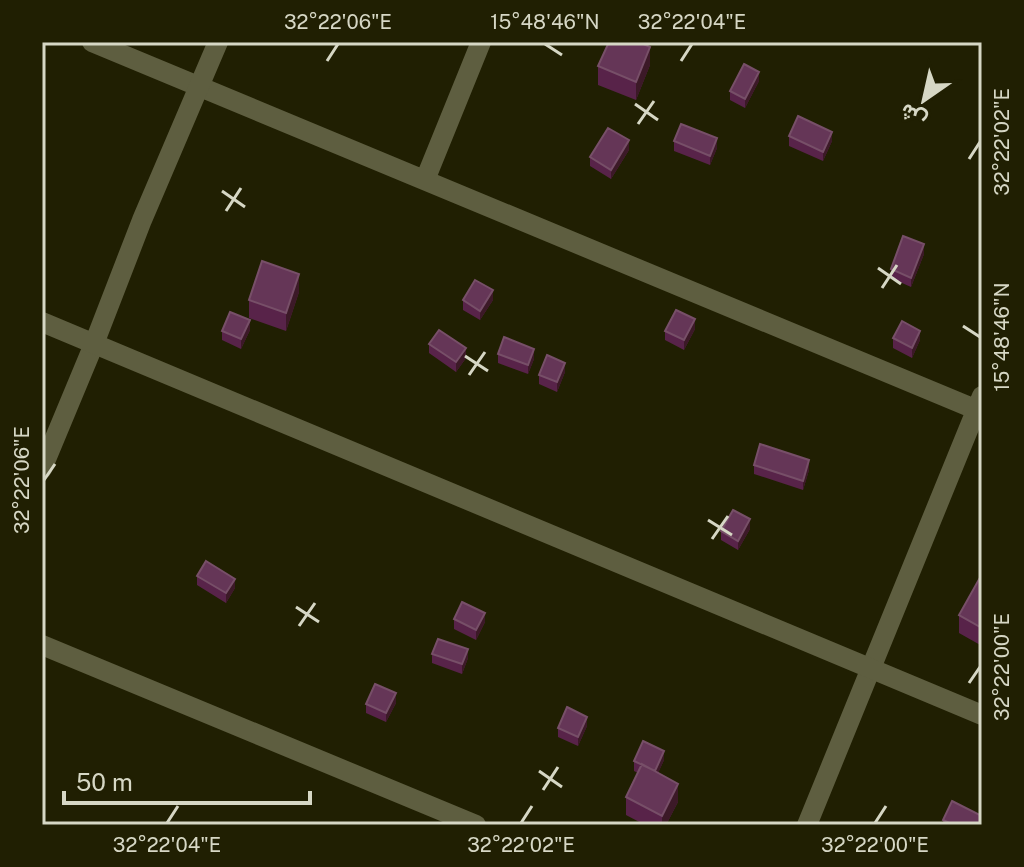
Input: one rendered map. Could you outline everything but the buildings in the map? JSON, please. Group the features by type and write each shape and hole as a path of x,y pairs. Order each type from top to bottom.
{"street":[{"path":"92,42 980,406 807,825"},
{"path":"42,469 218,42"},
{"path":"425,180 481,42"},
{"path":"42,322 982,715"},
{"path":"42,645 476,825"}]}
